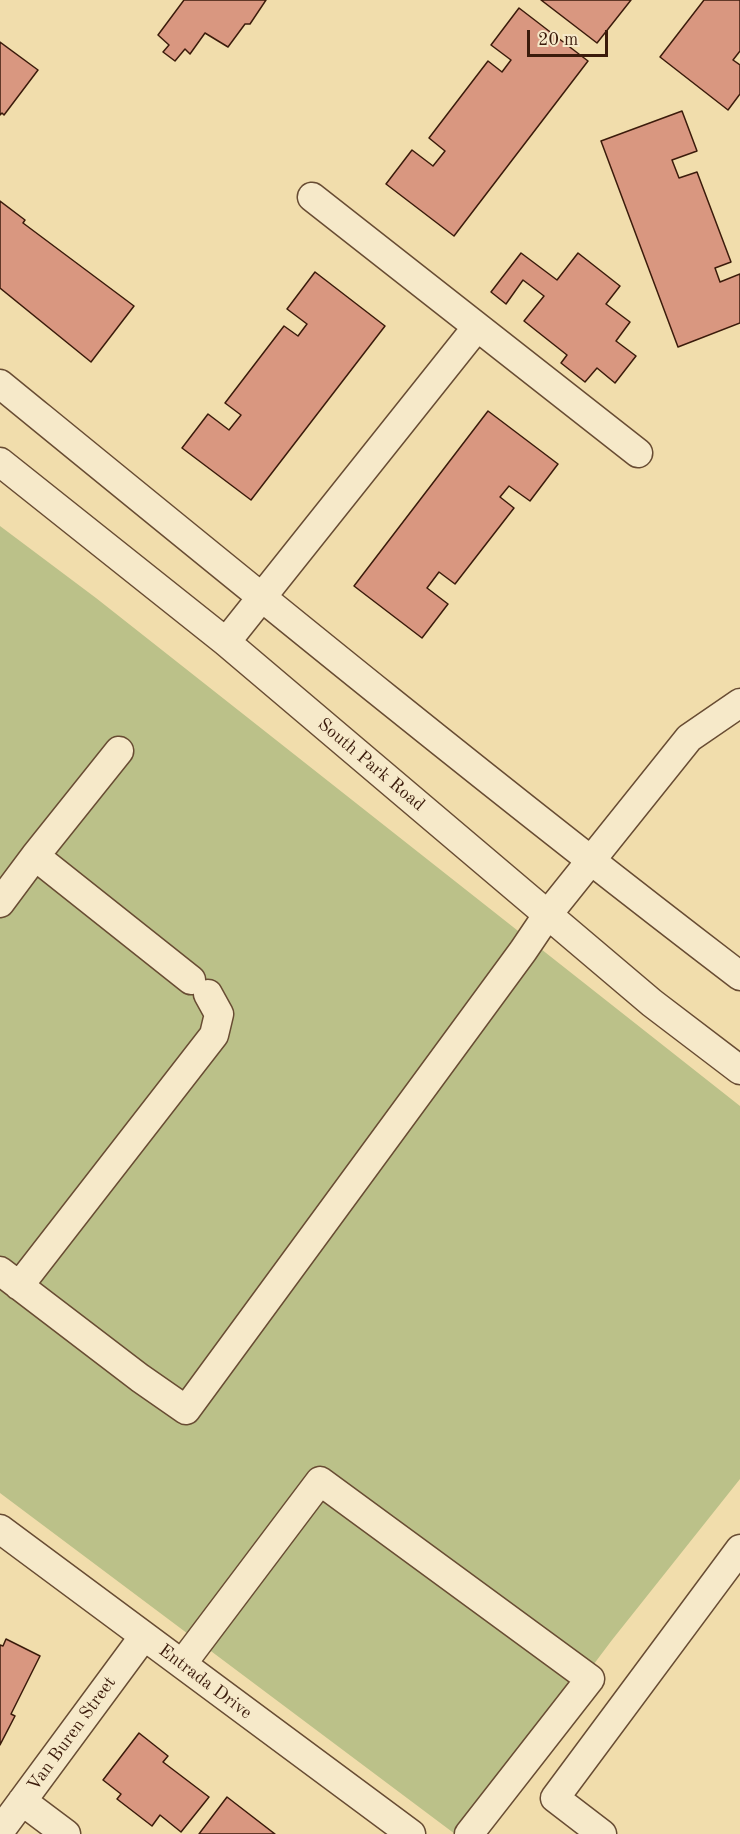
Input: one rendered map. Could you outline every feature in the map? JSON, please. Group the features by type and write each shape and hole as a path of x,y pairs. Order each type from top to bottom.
{"street":[{"path":"312,197 638,453"},
{"path":"226,642 477,327"},
{"path":"0,384 261,597 740,976"},
{"name":"South Park Road","path":"0,462 226,642 652,1003 740,1070"},
{"path":"34,856 199,987 219,1014 214,1035 10,1278 140,1378 186,1410 516,961 548,914 689,738 740,703"},
{"path":"0,903 34,856 119,751"},
{"path":"182,1664 320,1481 590,1679 469,1834"},
{"name":"Entrada Drive","path":"0,1529 411,1834"},
{"path":"602,1834 555,1798 738,1554"},
{"name":"Van Buren Street","path":"0,1831 144,1636"},
{"path":"539,1744 575,1771"},
{"path":"22,1801 66,1834"}],"green space":[{"path":"0,526 96,598 740,1106 740,1479 612,1640 466,1834 455,1834 0,1493"}],"building":[{"path":"184,0 266,0 250,24 245,24 228,47 205,33 190,54 185,49 175,61 163,52 169,45 158,35"},
{"path":"541,0 631,0 597,43"},
{"path":"704,0 740,0 740,51 733,60 740,65 740,94 728,110 660,57"},
{"path":"519,8 588,61 454,236 386,184 412,150 433,166 445,151 429,138 488,61 502,72 511,60 491,45"},
{"path":"0,42 38,70 4,115 2,113 0,115"},
{"path":"682,111 697,151 672,160 679,178 697,172 731,262 715,268 720,282 740,274 740,323 678,347 601,141"},
{"path":"0,201 25,220 23,223 134,306 91,362 0,288"},
{"path":"521,253 557,280 578,253 620,286 606,304 630,322 616,341 636,356 615,383 597,368 585,382 561,363 567,355 524,321 544,296 523,280 506,304 491,292"},
{"path":"315,272 385,326 251,500 182,448 208,414 229,430 241,415 225,403 284,326 298,336 307,324 287,309"},
{"path":"488,411 558,464 530,501 509,486 500,497 514,508 455,584 439,572 427,588 448,604 422,638 354,586"},
{"path":"6,1639 40,1656 11,1714 15,1716 0,1745 0,1645 3,1646"},
{"path":"139,1733 168,1756 163,1762 209,1797 181,1832 160,1815 152,1826 117,1799 121,1794 103,1780"},
{"path":"227,1797 275,1834 199,1834"}]}
